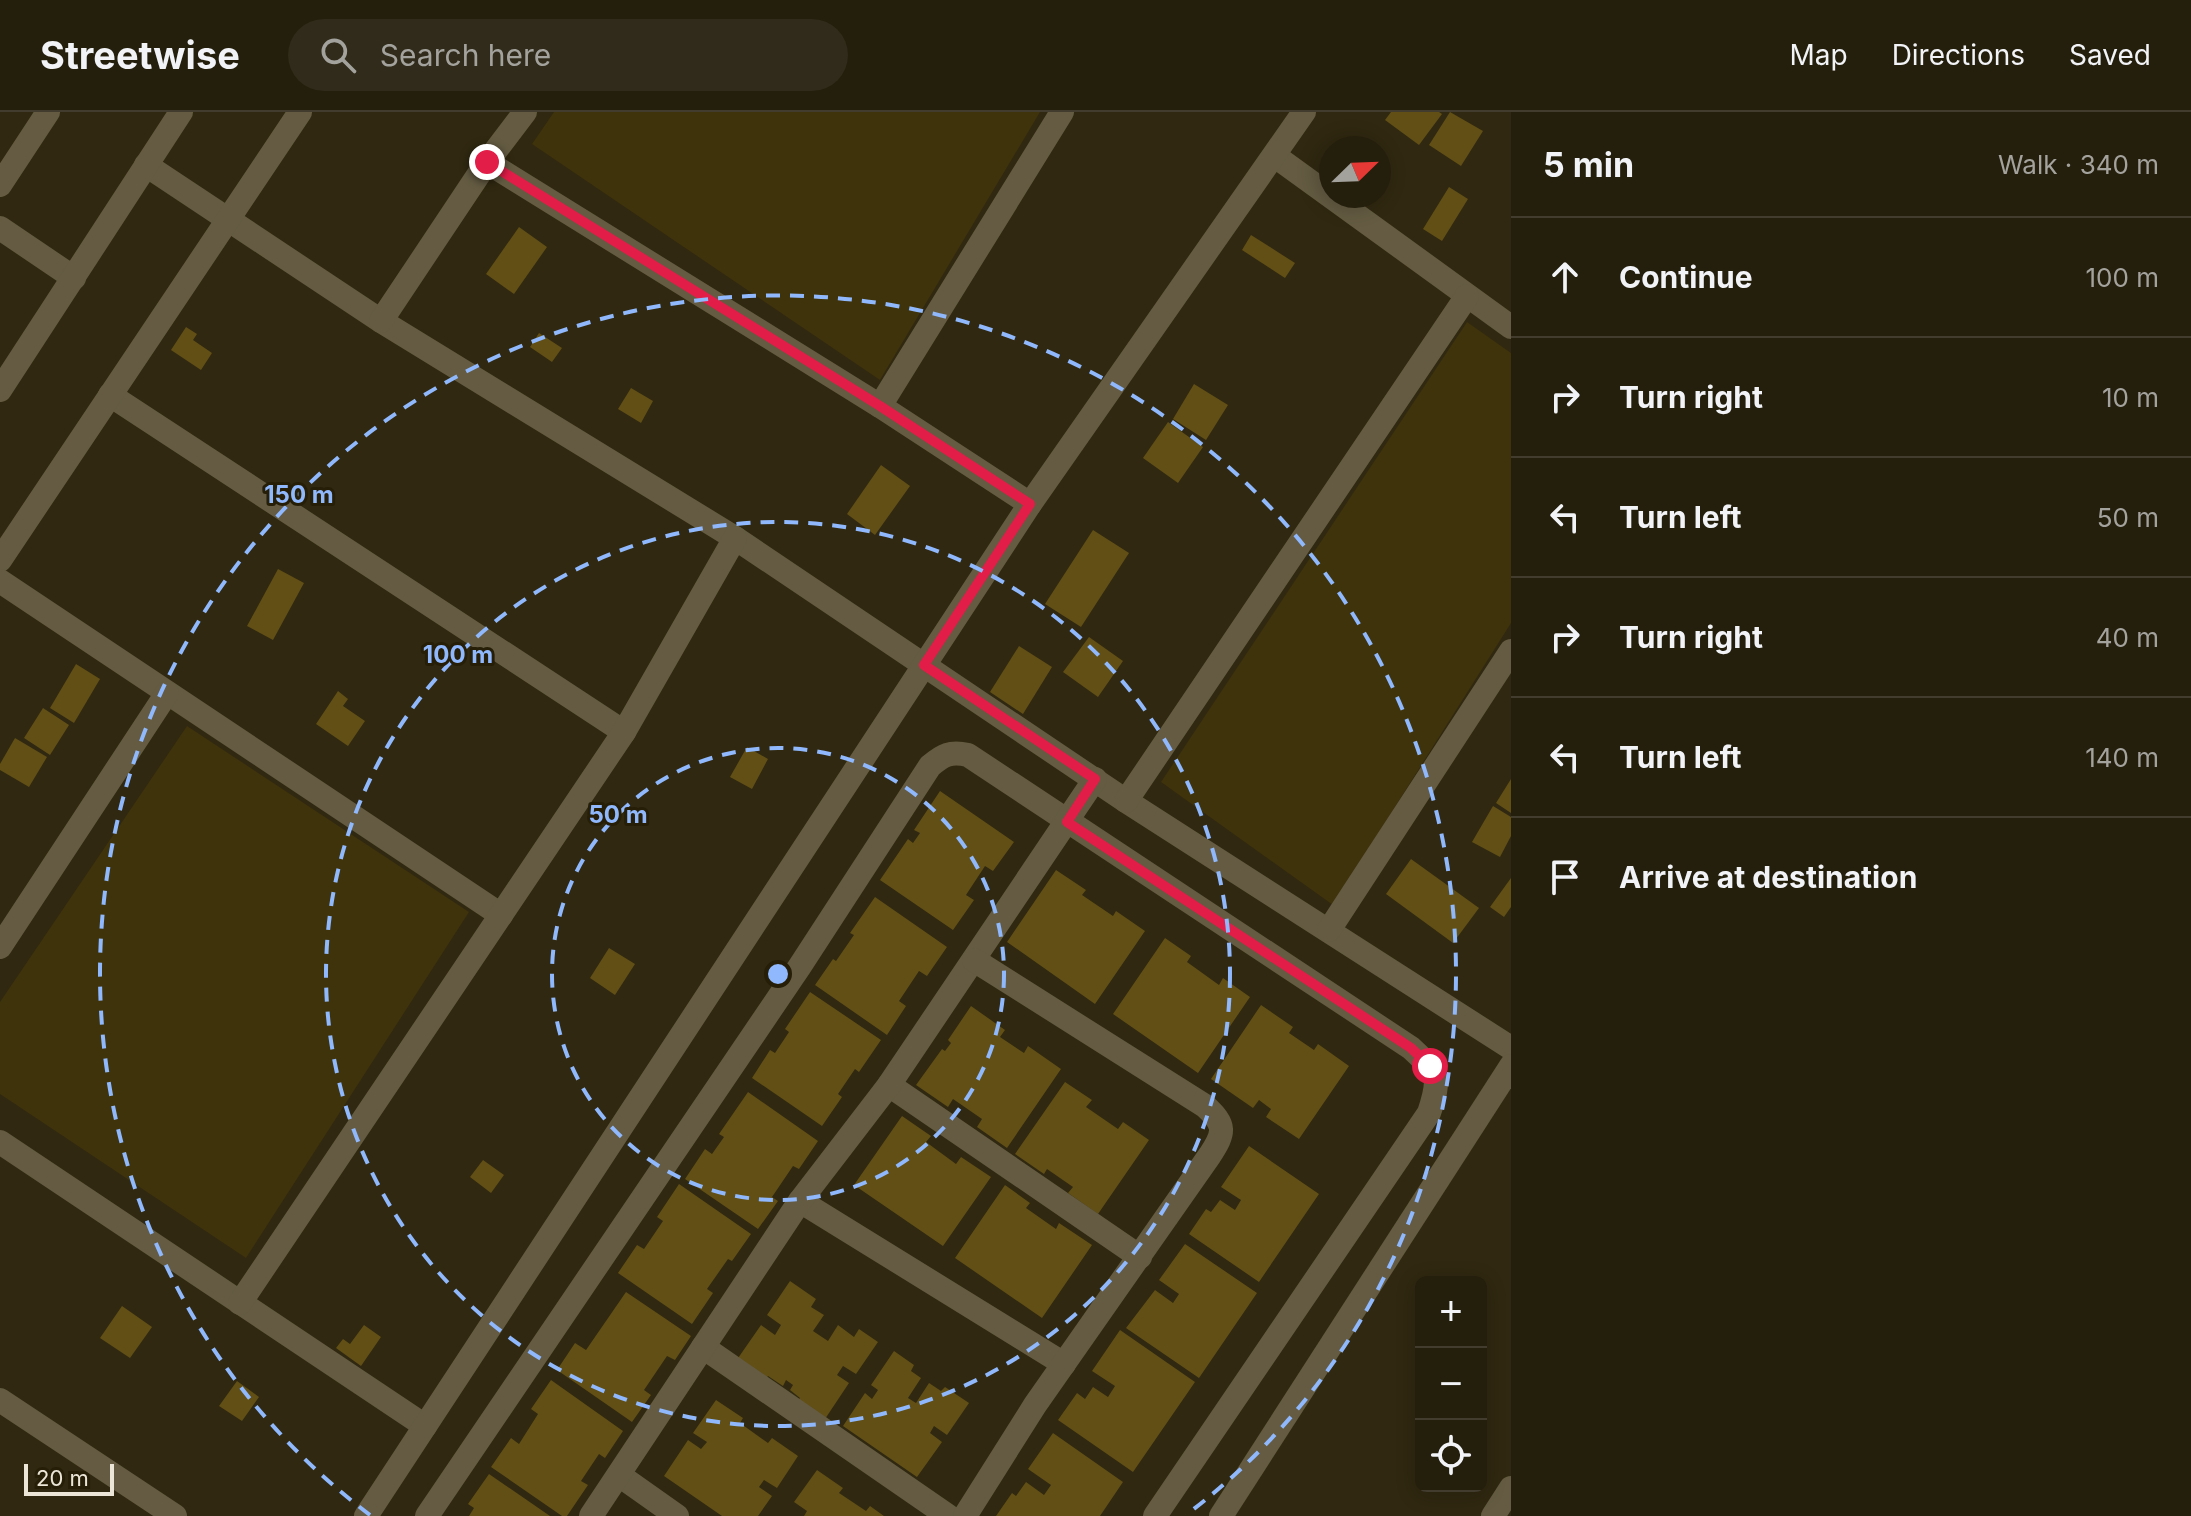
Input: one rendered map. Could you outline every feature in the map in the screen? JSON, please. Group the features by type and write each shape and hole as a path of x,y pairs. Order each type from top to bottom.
{"street":[{"path":"0,185 48,112"},
{"path":"0,390 181,112"},
{"path":"0,560 300,112"},
{"path":"381,321 487,162 525,112"},
{"path":"880,406 1062,112"},
{"path":"366,1516 1030,504 1304,112"},
{"path":"1275,156 1511,327"},
{"path":"487,162 880,406 1030,504"},
{"path":"146,165 381,321 735,538 1126,801 1511,1048"},
{"path":"0,228 74,278"},
{"path":"1126,801 1467,296"},
{"path":"110,395 624,732"},
{"path":"240,1303 624,732 735,538"},
{"path":"0,581 501,915"},
{"path":"1329,930 1511,651"},
{"path":"0,947 167,693"},
{"path":"427,1516 800,966 930,766 943,755 955,752 968,755 1411,1048 1430,1066 1438,1087 1429,1113 1155,1516"},
{"path":"591,1516 800,1201 889,1085 1095,779"},
{"path":"965,1516 1064,1364 1219,1141 1222,1129 1217,1117 1205,1106 974,960"},
{"path":"1221,1516 1511,1066"},
{"path":"889,1085 1140,1257"},
{"path":"0,1142 425,1426"},
{"path":"800,1201 1064,1364"},
{"path":"703,1347 948,1516"},
{"path":"0,1400 175,1516"},
{"path":"619,1475 677,1516"},
{"path":"1493,1516 1511,1488"}],"shaded area":[{"path":"554,112 1040,112 880,380 532,144"},
{"path":"1467,322 1511,353 1511,623 1333,905 1161,782"},
{"path":"187,726 469,912 246,1258 0,1094 0,1002"}],"building":[{"path":"1391,112 1442,114 1419,145 1385,120"},
{"path":"1450,112 1483,131 1461,166 1429,145"},
{"path":"1449,187 1468,199 1442,241 1423,229"},
{"path":"519,227 547,247 514,294 486,274"},
{"path":"1251,235 1295,263 1285,278 1242,250"},
{"path":"186,327 197,334 193,340 212,353 201,370 171,350"},
{"path":"539,333 562,348 552,362 530,347"},
{"path":"1194,384 1228,405 1206,440 1173,419"},
{"path":"631,388 653,401 641,423 618,409"},
{"path":"1168,422 1203,447 1178,483 1143,458"},
{"path":"881,465 910,486 875,535 847,514"},
{"path":"1093,530 1129,553 1081,627 1045,604"},
{"path":"278,569 304,583 273,640 247,626"},
{"path":"1089,637 1123,661 1098,697 1063,672"},
{"path":"1019,646 1052,667 1023,714 990,692"},
{"path":"76,664 100,679 74,723 50,708"},
{"path":"338,691 348,699 343,706 365,721 348,746 316,724"},
{"path":"43,708 69,725 50,755 24,738"},
{"path":"15,738 47,757 29,787 0,770 0,764"},
{"path":"747,747 768,759 752,789 730,777"},
{"path":"1511,779 1511,813 1496,803"},
{"path":"940,791 1014,842 993,871 985,866 966,895 974,900 953,930 880,880 908,839 913,843 920,833 914,830"},
{"path":"1493,806 1511,817 1511,836 1500,857 1472,842"},
{"path":"1411,859 1479,908 1453,943 1386,894"},
{"path":"1056,870 1086,890 1082,895 1113,916 1116,911 1145,931 1095,1004 1007,942"},
{"path":"1511,878 1511,907 1504,917 1490,907"},
{"path":"875,897 947,947 927,976 919,971 899,1001 906,1006 887,1035 815,985 854,935 850,933"},
{"path":"1165,938 1191,956 1187,962 1219,985 1223,978 1250,997 1198,1073 1113,1014"},
{"path":"609,948 635,964 615,995 590,978"},
{"path":"810,992 881,1040 859,1072 855,1069 838,1094 842,1097 822,1126 752,1078 770,1050 775,1053 789,1032 785,1029"},
{"path":"1261,1005 1293,1027 1289,1033 1314,1050 1318,1044 1349,1066 1299,1139 1266,1117 1271,1109 1259,1100 1253,1108 1211,1079"},
{"path":"971,1006 1005,1030 1000,1037 1024,1053 1028,1046 1061,1069 1007,1148 977,1127 982,1119 953,1099 948,1107 916,1085 942,1049 945,1051 951,1043 948,1040"},
{"path":"1065,1082 1092,1100 1086,1107 1118,1129 1123,1122 1149,1140 1098,1214 1068,1193 1073,1187 1047,1169 1044,1174 1015,1154"},
{"path":"748,1092 818,1141 799,1169 793,1166 772,1197 778,1201 758,1229 685,1179 705,1149 712,1154 724,1137 719,1134"},
{"path":"902,1116 931,1136 926,1142 956,1164 961,1157 991,1177 943,1246 854,1185"},
{"path":"1249,1146 1319,1194 1259,1282 1189,1234 1206,1209 1211,1212 1220,1200 1235,1210 1241,1200 1221,1187"},
{"path":"483,1160 504,1175 491,1193 470,1177"},
{"path":"679,1184 751,1234 707,1289 713,1293 692,1324 618,1273 637,1245 644,1249 663,1221 657,1217"},
{"path":"1005,1185 1030,1203 1026,1208 1056,1229 1059,1223 1092,1245 1042,1318 955,1258"},
{"path":"1185,1244 1257,1293 1199,1378 1126,1328 1155,1290 1173,1303 1179,1294 1159,1280"},
{"path":"790,1281 816,1299 811,1307 824,1315 813,1331 828,1341 838,1325 854,1337 859,1329 878,1342 856,1374 843,1366 837,1375 849,1383 823,1422 796,1403 800,1398 790,1390 793,1385 786,1380 783,1386 768,1376 764,1381 736,1361 761,1325 775,1335 781,1325 767,1315"},
{"path":"626,1292 691,1336 675,1360 667,1356 644,1390 651,1395 632,1422 557,1370 575,1343 586,1350"},
{"path":"122,1306 152,1327 130,1358 100,1338"},
{"path":"364,1325 381,1337 361,1366 336,1348 343,1339 350,1344"},
{"path":"1120,1330 1195,1382 1133,1472 1058,1420 1077,1393 1085,1399 1093,1387 1108,1397 1115,1386 1092,1371"},
{"path":"894,1351 914,1365 911,1371 921,1378 908,1398 916,1403 929,1383 941,1391 945,1387 969,1403 947,1435 934,1426 930,1433 942,1442 917,1477 843,1426 865,1393 872,1399 878,1390 871,1385"},
{"path":"551,1380 623,1431 605,1458 599,1454 581,1481 588,1485 567,1516 562,1516 491,1467 511,1438 519,1444 538,1414 531,1409"},
{"path":"237,1381 259,1397 242,1421 219,1406"},
{"path":"716,1400 743,1418 740,1423 768,1443 772,1438 798,1456 777,1488 764,1480 759,1487 772,1496 758,1516 722,1516 664,1476 688,1440 701,1449 707,1442 693,1433"},
{"path":"1053,1433 1123,1482 1100,1516 996,1516 1012,1493 1016,1496 1026,1482 1044,1495 1051,1485 1028,1469"},
{"path":"817,1470 843,1488 839,1493 866,1511 870,1506 884,1516 804,1516 807,1511 794,1502"},
{"path":"489,1474 550,1516 469,1516 474,1508 468,1504"}],"route":[{"path":"487,162 880,406 1030,504 924,665 1095,779 1067,822 1411,1048 1430,1066"}]}
